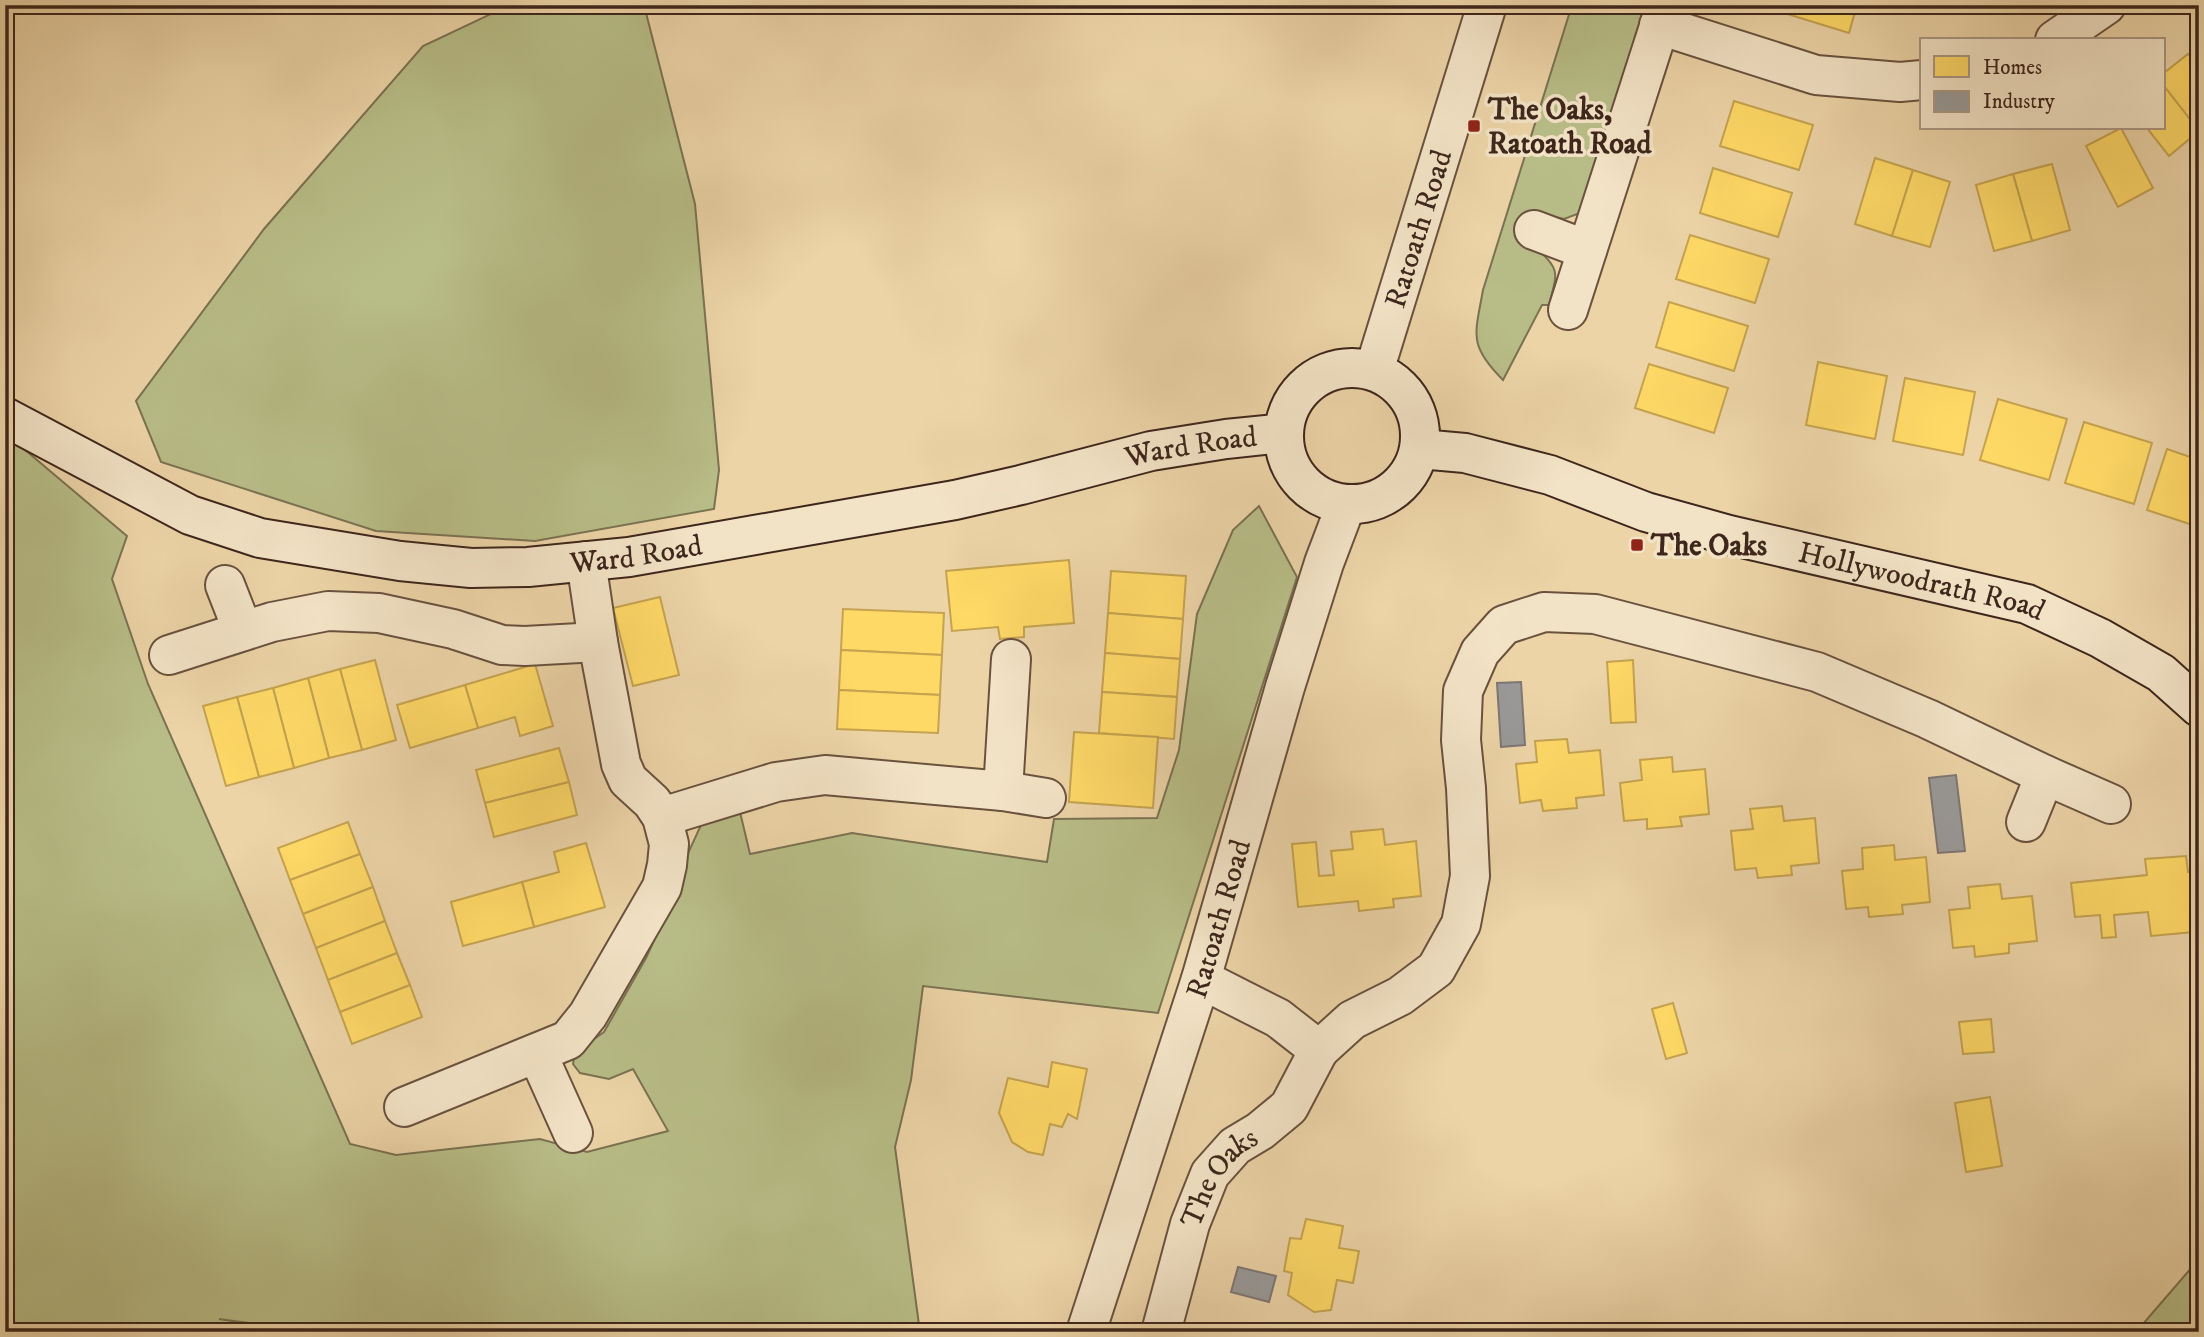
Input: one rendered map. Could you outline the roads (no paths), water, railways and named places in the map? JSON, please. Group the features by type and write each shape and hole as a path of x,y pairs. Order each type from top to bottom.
{"street":[{"name":"Ratoath Road","path":"1374,371 1488,5"},
{"path":"2058,38 2106,5"},
{"path":"1568,310 1662,15 1816,75 1900,82 1920,80"},
{"path":"1534,230 1587,250"},
{"path":"1353,368 1374,371 1391,380 1406,393 1416,410 1420,449 1414,468 1394,491 1367,504 1346,505 1326,500 1308,489 1294,473 1286,454 1284,433 1288,412 1298,394 1313,380 1333,370 1353,368"},
{"name":"Ward Road","path":"5,417 190,515 260,538 400,561 471,568 528,567 629,557 955,500 1151,451 1284,433"},
{"name":"Hollywoodrath Road","path":"1420,449 1465,453 1550,475 1646,512 1717,532 2027,604 2100,638 2161,673 2199,707"},
{"name":"Ratoath Road","path":"1086,1332 1201,979 1285,687 1324,563 1346,505"},
{"path":"404,1107 568,1040 587,1015 662,887 669,844 662,817 652,802 628,780 621,764 586,561"},
{"path":"225,585 243,631"},
{"path":"169,655 272,622 328,611 379,613 453,629 502,645 598,642"},
{"name":"The Oaks","path":"1161,1332 1190,1224 1210,1174 1236,1146 1260,1131 1289,1107 1319,1050 1352,1020 1400,996 1436,969 1461,924 1471,876 1461,740 1463,691 1480,652 1504,625 1544,612 1595,614 1817,672 1928,719 2111,804"},
{"path":"1003,791 1011,659"},
{"path":"662,817 776,782 825,775 1003,791 1046,798"},
{"path":"2026,821 2045,775"},
{"path":"1201,979 1278,1018 1319,1050"},
{"path":"537,1053 573,1133"}],"place":[{"name":"The Oaks, Ratoath Road","path":"1474,126"},
{"name":"The Oaks","path":"1637,545"}]}
